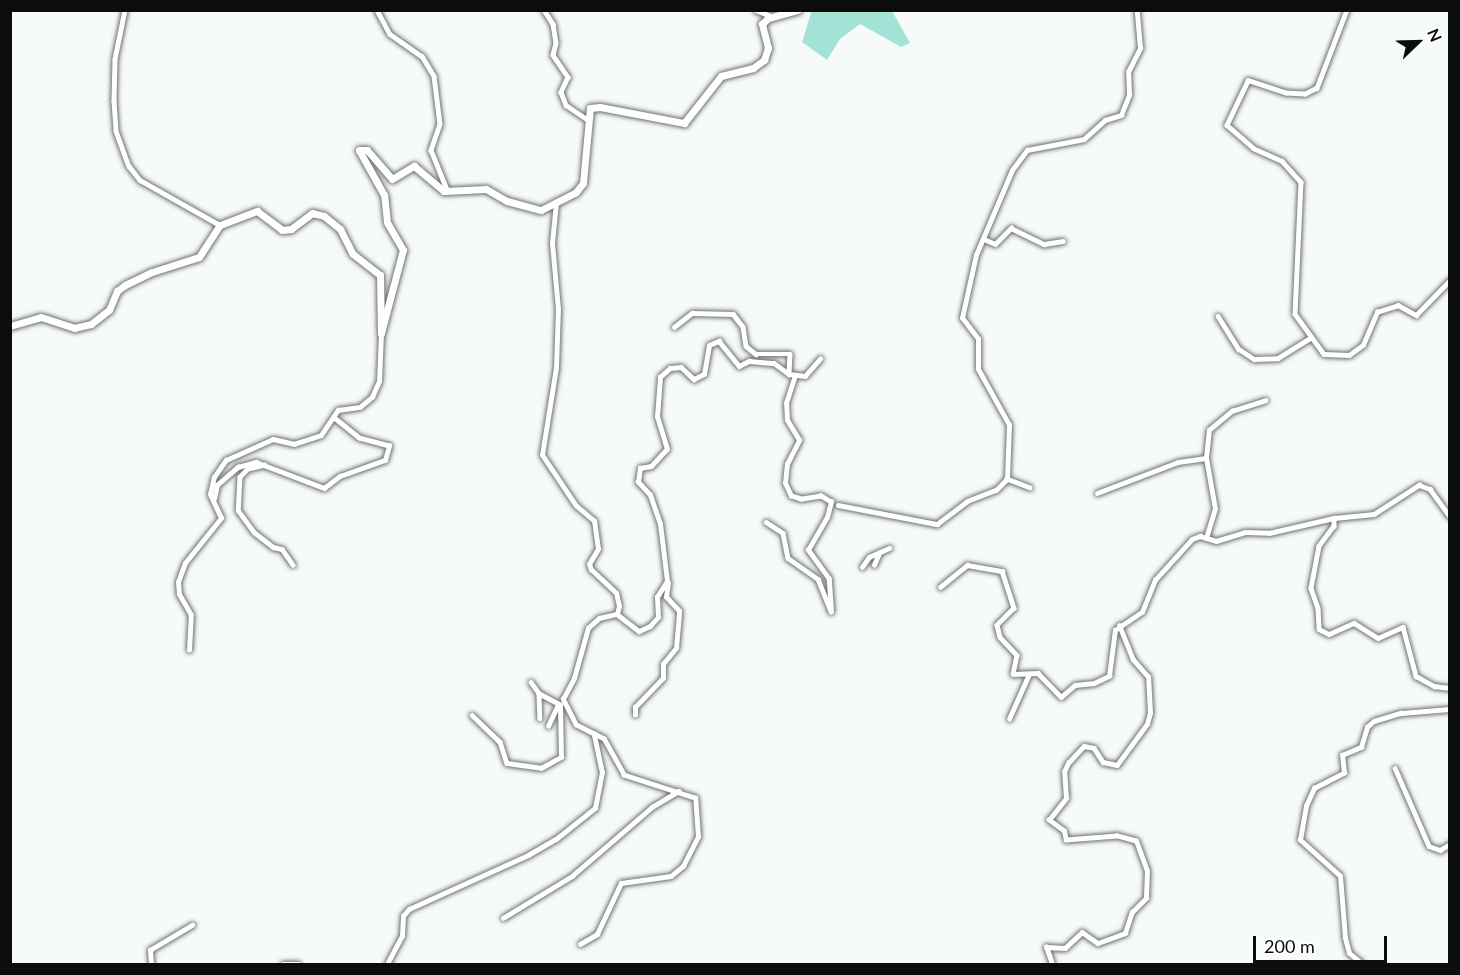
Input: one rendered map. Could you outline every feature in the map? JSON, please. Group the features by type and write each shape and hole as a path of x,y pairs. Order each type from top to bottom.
{"street":[{"path":"125,10 115,59 114,101 116,131 129,166 140,180 220,225"},
{"path":"377,10 390,34 422,56 434,76 440,124 431,150 448,192"},
{"path":"544,10 553,24 556,43 553,56 567,77 561,92 566,105 587,119"},
{"path":"756,10 773,17"},
{"path":"381,333 403,250 387,222 384,195 359,150 367,150 388,178 397,178 414,166 448,192 486,189 536,211 576,192 583,183 587,119 590,108 600,107 684,123 721,76 753,68 764,60 768,48 762,24 773,17 798,10"},
{"path":"838,505 937,524 967,501 996,490 1007,478 1009,425 978,369 978,339 962,318 976,255 1012,170 1027,150 1084,139 1105,120 1121,115 1130,89 1128,72 1140,48 1137,10"},
{"path":"1347,10 1317,88 1305,94 1286,93 1248,81 1227,125 1253,148 1282,161 1302,182 1293,306 1319,349 1332,357 1356,352 1377,312 1398,305 1416,315 1449,280"},
{"path":"556,201 552,243 558,309 556,368 542,455 576,506 594,521 598,549 589,564 591,570 615,593 617,614 639,631 650,626 658,617 657,597 667,581"},
{"path":"10,326 41,317 74,328 91,324 109,310 117,291 152,272 199,257 220,225 257,211 282,230 291,229 312,213 324,216 344,233 358,260 380,275 381,333 377,388 360,407 338,410 321,435 294,444 273,439 226,460 210,490 220,511 219,522 185,563 178,582 179,594 191,615 189,650"},
{"path":"984,238 995,244 1011,228 1044,244 1063,242"},
{"path":"674,327 692,313 733,314 743,327 746,346 756,354 790,354 789,374"},
{"path":"1218,316 1239,349 1254,359 1278,358 1311,337"},
{"path":"635,715 635,707 663,678 663,664 676,648 679,611 666,597 667,581 660,524 650,495 638,482 640,468 651,466 667,449 657,417 660,377 670,368 681,367 694,379 704,374 709,345 719,341 739,366 749,361 774,363 789,374 805,376 820,359"},
{"path":"766,522 783,533 788,558 818,579 833,609 829,579 808,550 827,518 831,502 820,496 801,499 791,496 785,483 787,464 799,440 787,420 786,403 795,375"},
{"path":"1206,538 1215,509 1206,458 1209,430 1232,411 1265,400"},
{"path":"214,501 217,485 238,467 256,462 324,488 340,476 385,460 389,446 359,438 333,417"},
{"path":"1097,493 1178,462 1206,458"},
{"path":"268,465 248,469 240,477 238,510 254,532 273,547 282,549 293,565"},
{"path":"1007,478 1030,488"},
{"path":"940,587 967,565 1002,571 1014,608 997,625 1000,637 1017,655 1013,674 1038,673 1061,697 1075,685 1103,680 1111,669 1112,636 1119,626 1142,612 1155,580 1192,539 1216,540 1245,532 1269,533 1334,518 1374,514 1419,485 1430,489 1449,516"},
{"path":"1334,518 1334,526 1317,555 1311,588 1318,608 1319,629 1329,634 1354,623 1378,638 1403,627 1416,676 1434,686 1449,688"},
{"path":"862,567 869,557 889,548"},
{"path":"874,565 879,553"},
{"path":"548,726 574,678 588,628 598,618 617,614"},
{"path":"1052,964 1046,947 1065,948 1082,932 1098,943 1125,933 1132,912 1146,898 1147,871 1136,842 1117,836 1066,840 1064,831 1049,820 1066,798 1064,772 1068,763 1084,746 1094,748 1103,762 1117,765 1147,724 1150,713 1148,677 1132,660 1119,626"},
{"path":"1009,719 1029,674"},
{"path":"531,683 538,694 540,718"},
{"path":"538,694 559,705"},
{"path":"563,699 576,725 604,739 624,776 680,791 697,802 698,837 683,866 671,876 621,883 597,934 580,944"},
{"path":"472,715 500,742 507,763 541,768 561,757 559,705"},
{"path":"1362,964 1349,953 1344,938 1340,876 1300,840 1306,806 1314,788 1344,773 1342,755 1361,747 1367,727 1374,721 1401,713 1449,709"},
{"path":"387,964 402,936 403,916 409,909 528,855 556,839 595,808 602,773 594,734"},
{"path":"1395,768 1429,846 1440,850 1449,844"},
{"path":"503,918 572,876 652,807 680,791"},
{"path":"151,964 150,950 192,925"},
{"path":"283,964 299,964"}],"green space":[{"path":"812,10 892,11 910,43 901,47 860,24 840,39 827,60 802,42"}]}
